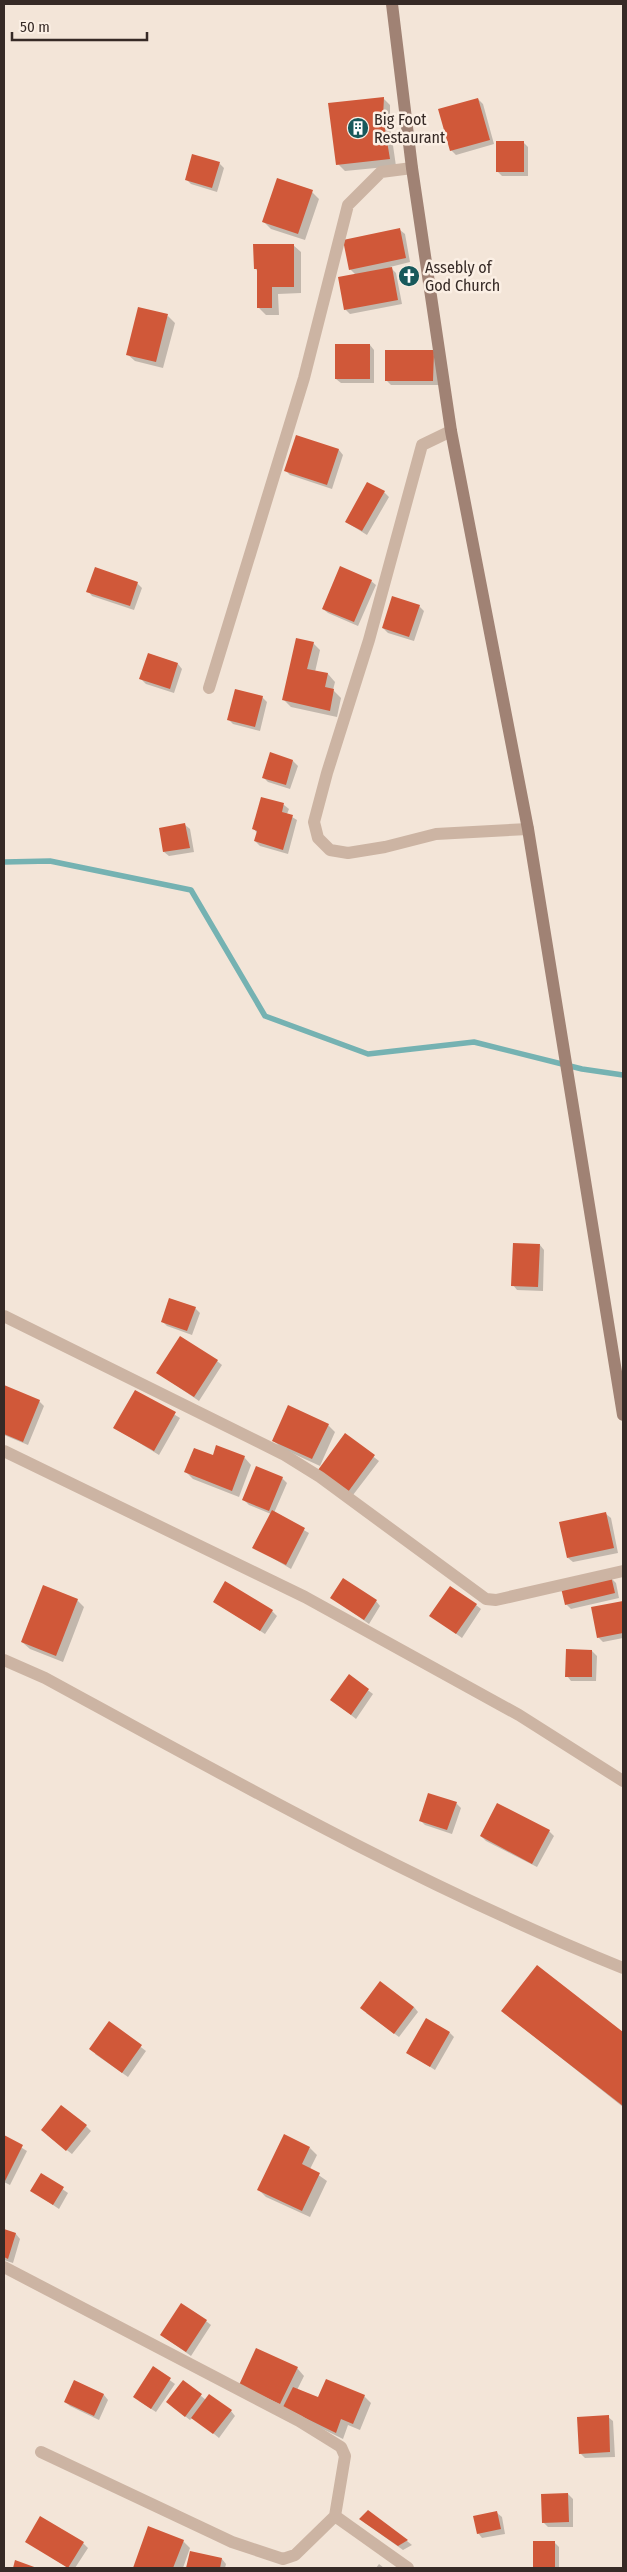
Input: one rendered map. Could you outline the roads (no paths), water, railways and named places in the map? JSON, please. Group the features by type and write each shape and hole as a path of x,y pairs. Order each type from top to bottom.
{"main road":[{"path":"392,4 412,168 451,431 528,829 582,1148 623,1415"}],"street":[{"path":"209,688 304,378 348,205 381,172 412,168"},
{"path":"451,431 422,445 369,640 327,773 314,822 318,838 330,850 348,853 385,847 436,834 528,829"},
{"path":"4,1316 283,1454 320,1477 486,1599 496,1600 623,1571"},
{"path":"4,1451 305,1597 519,1715 623,1781"},
{"path":"4,1660 45,1678 384,1861 570,1947 623,1968"},
{"path":"4,2267 299,2421 341,2447 345,2456 335,2516 295,2555 283,2559 232,2542 41,2452"},
{"path":"335,2516 408,2568"}],"waterway":[{"path":"4,862 50,861 191,890 265,1016 368,1054 474,1042 582,1069 623,1075"}],"place":[{"name":"Big Foot Restaurant","path":"358,128"},
{"name":"Assebly of God Church","path":"409,276"}]}
